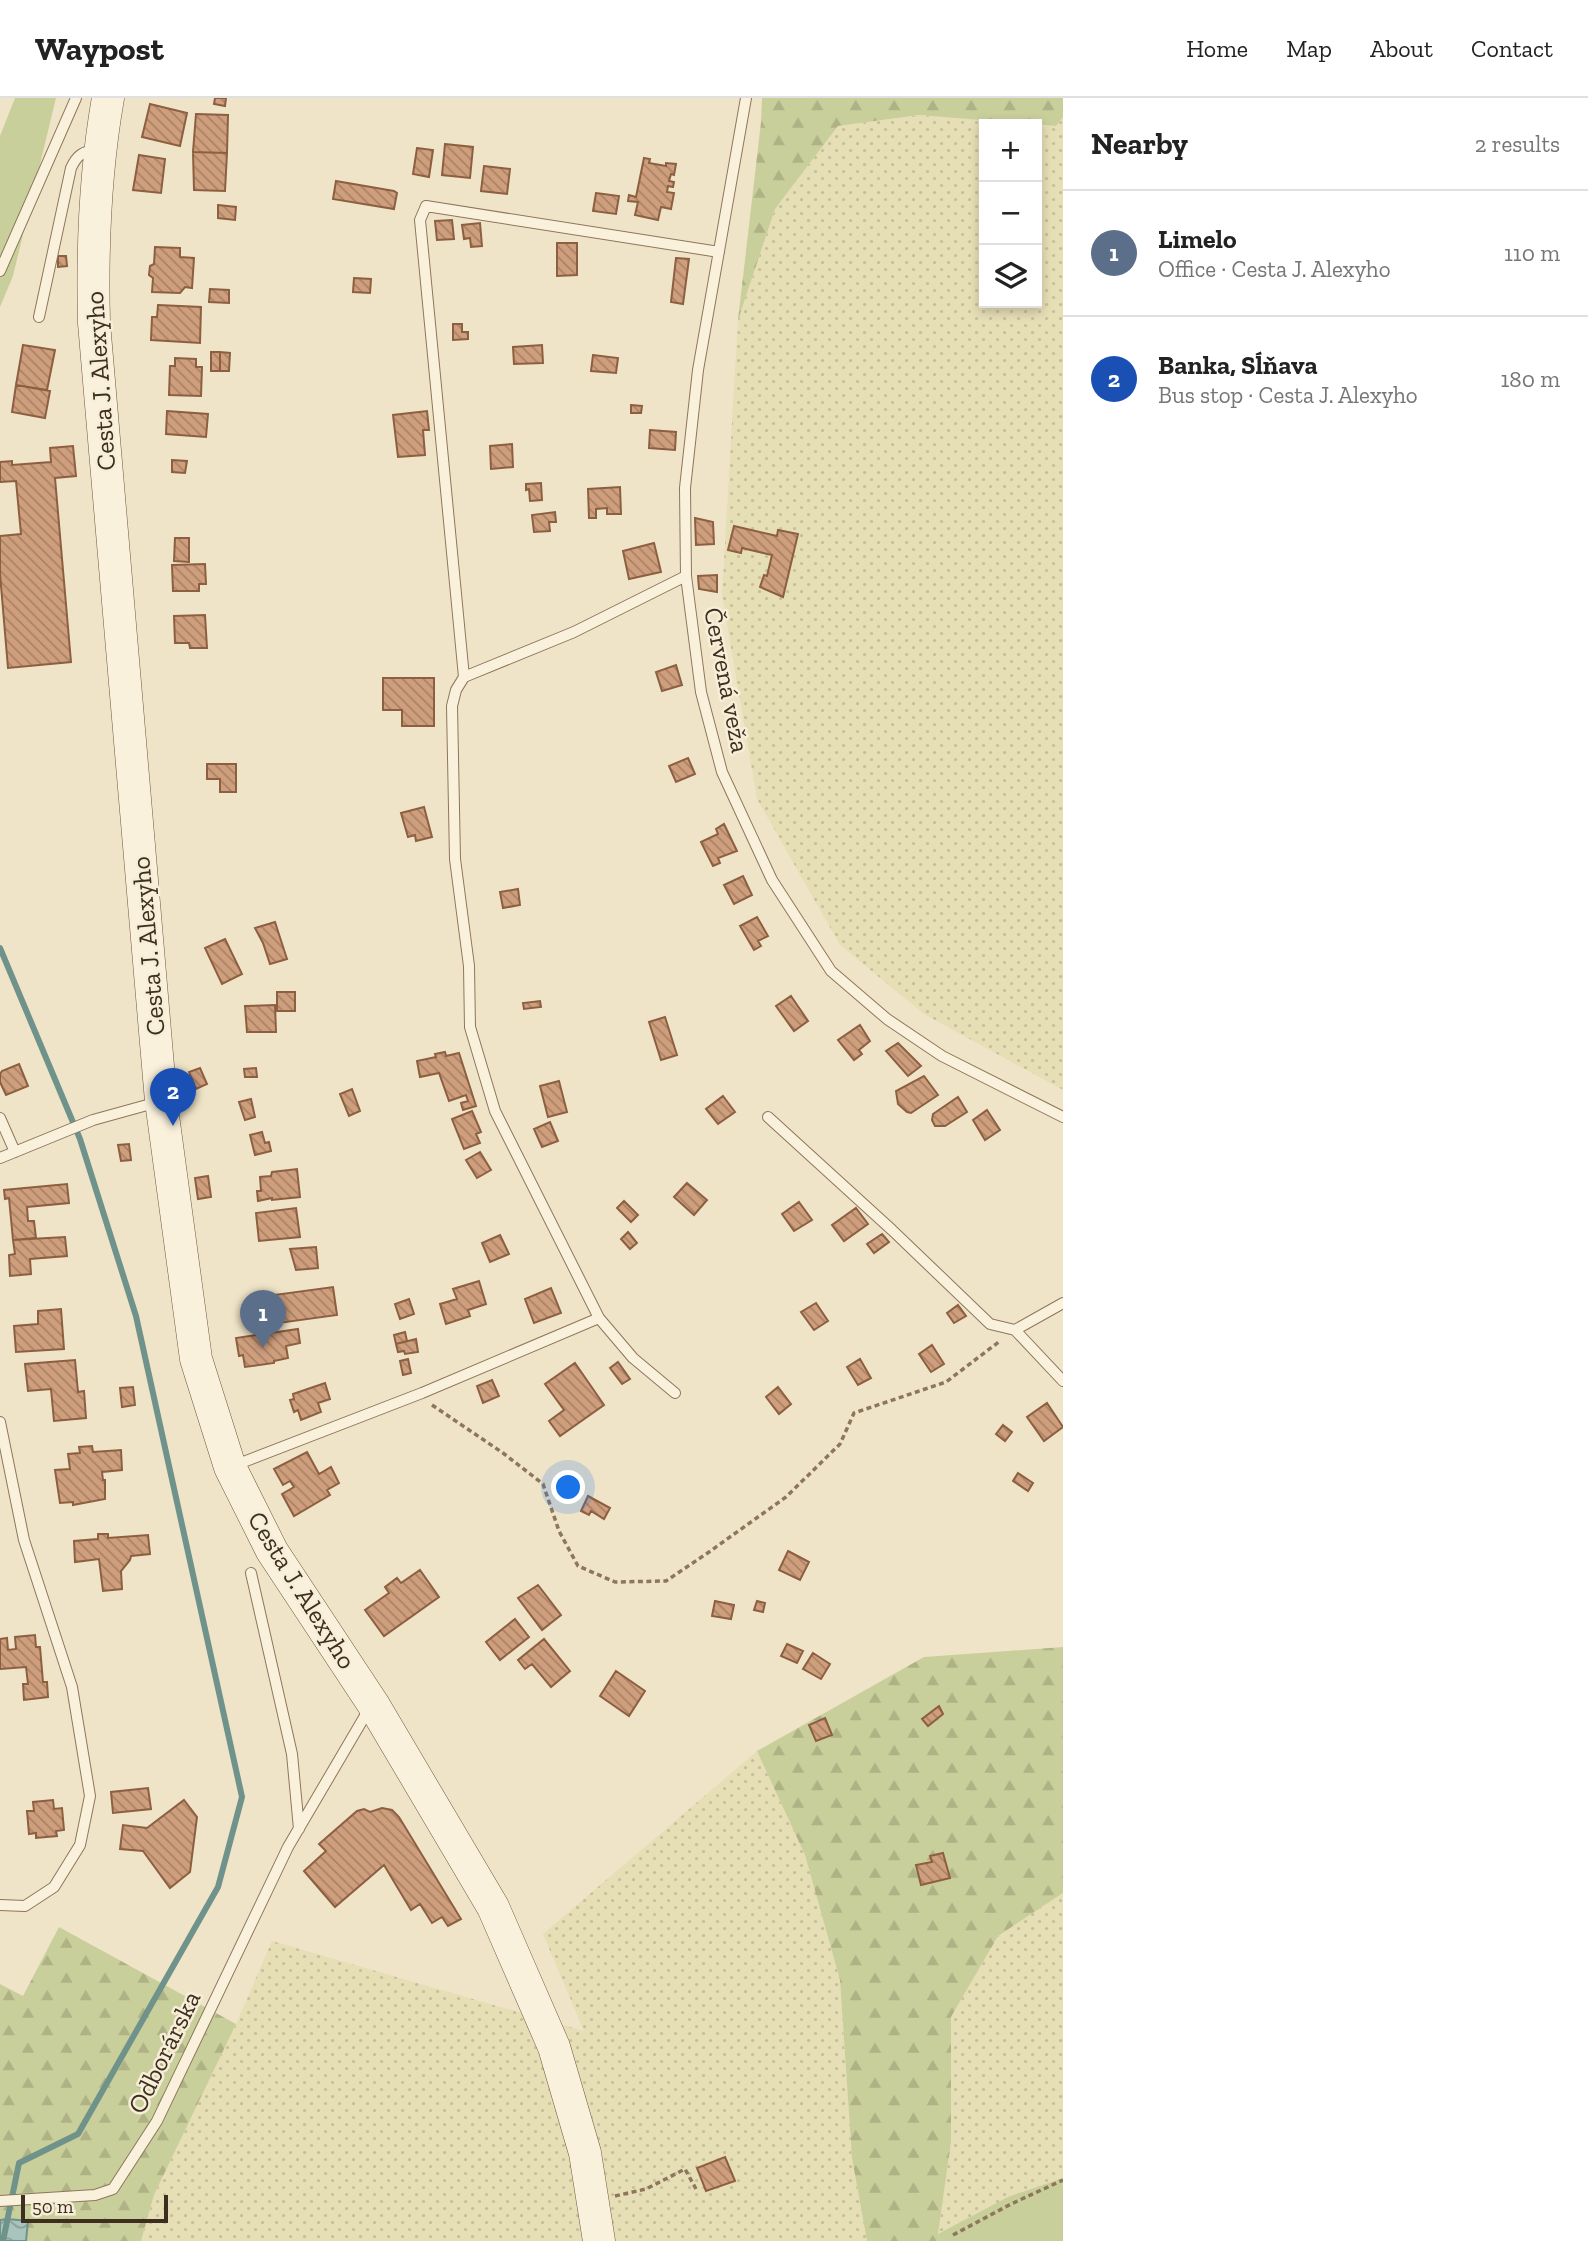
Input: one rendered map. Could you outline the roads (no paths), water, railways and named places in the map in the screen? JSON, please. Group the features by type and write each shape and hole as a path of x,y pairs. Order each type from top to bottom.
{"main road":[{"name":"Cesta J. Alexyho","path":"108,98 100,150 93,237 94,323 161,1101 196,1359 230,1467 272,1551 373,1704 493,1908 554,2046 581,2139 599,2241"}],"lane":[{"path":"0,271 76,98"},
{"name":"Červená veža","path":"746,98 698,370 685,488 686,576 701,692 722,772 772,880 831,971 887,1019 942,1056 1063,1117"},
{"path":"40,317 71,168 76,157 86,151 100,150"},
{"path":"464,677 421,220 426,206 719,252"},
{"path":"675,1393 633,1358 599,1318 495,1111 470,1027 469,966 455,859 452,706 456,690 464,677 574,632 686,576"},
{"path":"0,1158 93,1120 161,1101"},
{"path":"768,1117 990,1324 1015,1330 1063,1381"},
{"path":"0,1118 15,1152"},
{"path":"1015,1330 1063,1303"},
{"path":"230,1467 422,1393 599,1318"},
{"path":"0,1422 4,1463 24,1540 72,1687 90,1796 80,1845 54,1887 25,1906 0,1905"},
{"path":"251,1573 292,1754 299,1829"},
{"name":"Odborárska","path":"0,2201 95,2195 113,2189 157,2121 299,1829 373,1704"}],"water":[{"path":"0,2220 28,2221 26,2241 0,2241"}],"waterway":[{"path":"0,948 80,1139 136,1316 242,1797 218,1887 78,2134 19,2163 3,2241"}],"place":[{"name":"Banka, Sĺňava","path":"173,1126"},
{"name":"Limelo","path":"263,1348"}]}
